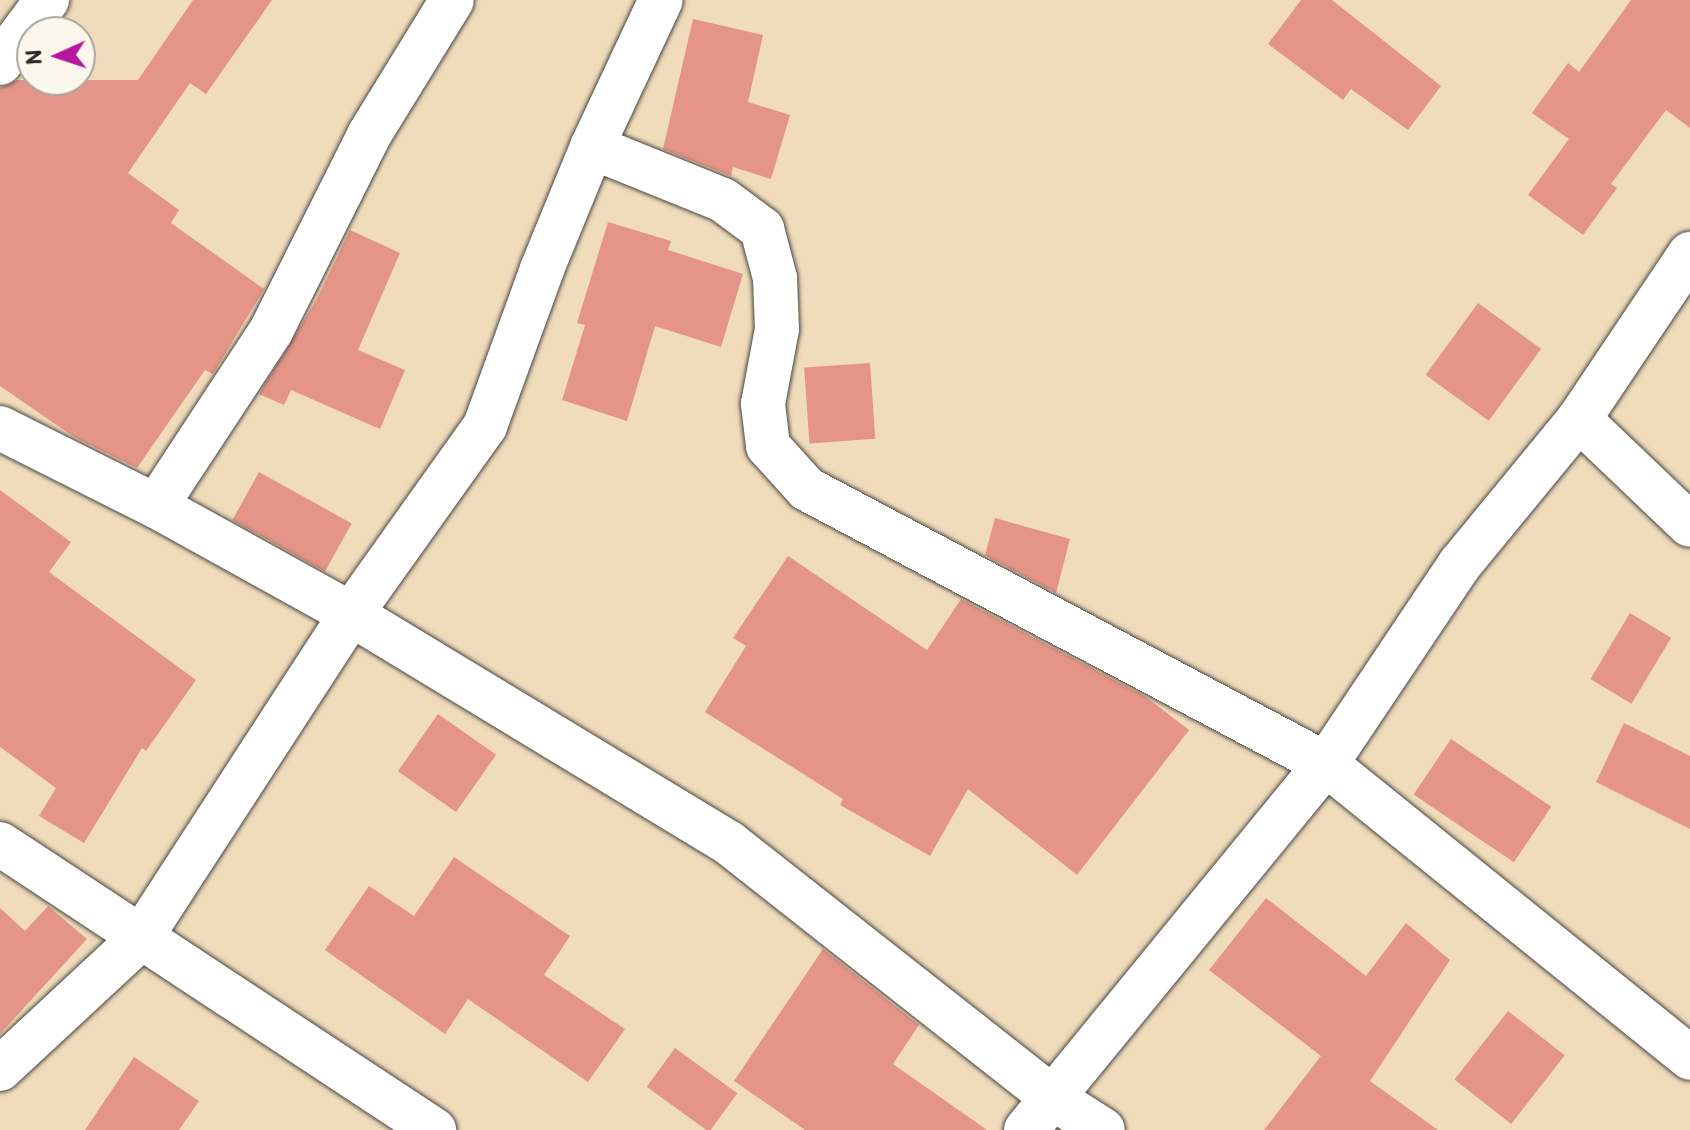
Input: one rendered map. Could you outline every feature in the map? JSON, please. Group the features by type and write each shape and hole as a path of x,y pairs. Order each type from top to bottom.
{"street":[{"path":"3,54 47,0"},
{"path":"156,506 271,331 369,135 452,0"},
{"path":"0,1069 140,939 351,614 485,426 542,269 592,147 661,0"},
{"path":"592,147 723,200 762,229 775,278 777,329 763,404 768,446 807,489 1326,764 1690,1058"},
{"path":"1040,1114 1326,764 1460,564 1579,419 1690,254"},
{"path":"1579,419 1690,525"},
{"path":"0,428 156,506 351,614 729,843 1040,1114 1103,1130"},
{"path":"0,844 434,1130"}],"building":[{"path":"193,0 272,0 206,94 190,83 128,173 179,210 171,223 264,289 213,374 205,370 137,468 74,437 0,386 0,88 16,81 16,96 96,96 96,80 138,80"},
{"path":"1301,0 1332,0 1441,86 1408,130 1351,89 1343,100 1268,44"},
{"path":"1631,0 1690,0 1690,128 1666,110 1611,184 1617,188 1583,235 1528,195 1569,139 1532,113 1568,63 1579,72"},
{"path":"693,19 763,35 748,102 790,115 771,179 733,167 731,176 663,149"},
{"path":"608,222 671,241 668,250 743,274 721,347 655,326 627,421 562,400 585,325 577,323"},
{"path":"350,230 400,253 358,350 405,370 380,429 291,390 284,405 259,394 317,299"},
{"path":"1478,303 1541,349 1489,421 1426,375"},
{"path":"870,363 875,439 809,443 804,368"},
{"path":"259,472 352,523 325,571 232,520"},
{"path":"0,490 71,542 49,572 196,680 146,751 142,748 84,843 39,816 56,788 0,747"},
{"path":"995,518 1070,539 1056,593 985,555"},
{"path":"788,556 927,650 961,599 1146,697 1189,730 1077,875 968,789 930,856 840,805 843,799 705,712 746,646 733,638"},
{"path":"1630,613 1671,638 1631,704 1590,679"},
{"path":"438,714 496,755 456,812 398,771"},
{"path":"1624,723 1690,756 1690,829 1596,782"},
{"path":"1451,739 1551,807 1514,862 1414,795"},
{"path":"454,857 570,936 544,975 625,1029 588,1082 468,999 445,1034 325,950 369,886 414,916"},
{"path":"1266,898 1366,976 1406,923 1450,960 1370,1081 1438,1130 1264,1130 1321,1056 1209,970"},
{"path":"48,906 87,939 0,1034 0,908 25,931"},
{"path":"823,949 919,1025 893,1064 987,1130 805,1130 734,1081"},
{"path":"1508,1011 1565,1055 1511,1124 1454,1080"},
{"path":"675,1048 737,1093 711,1130 706,1130 647,1087"},
{"path":"134,1057 199,1101 179,1130 85,1130"}]}
